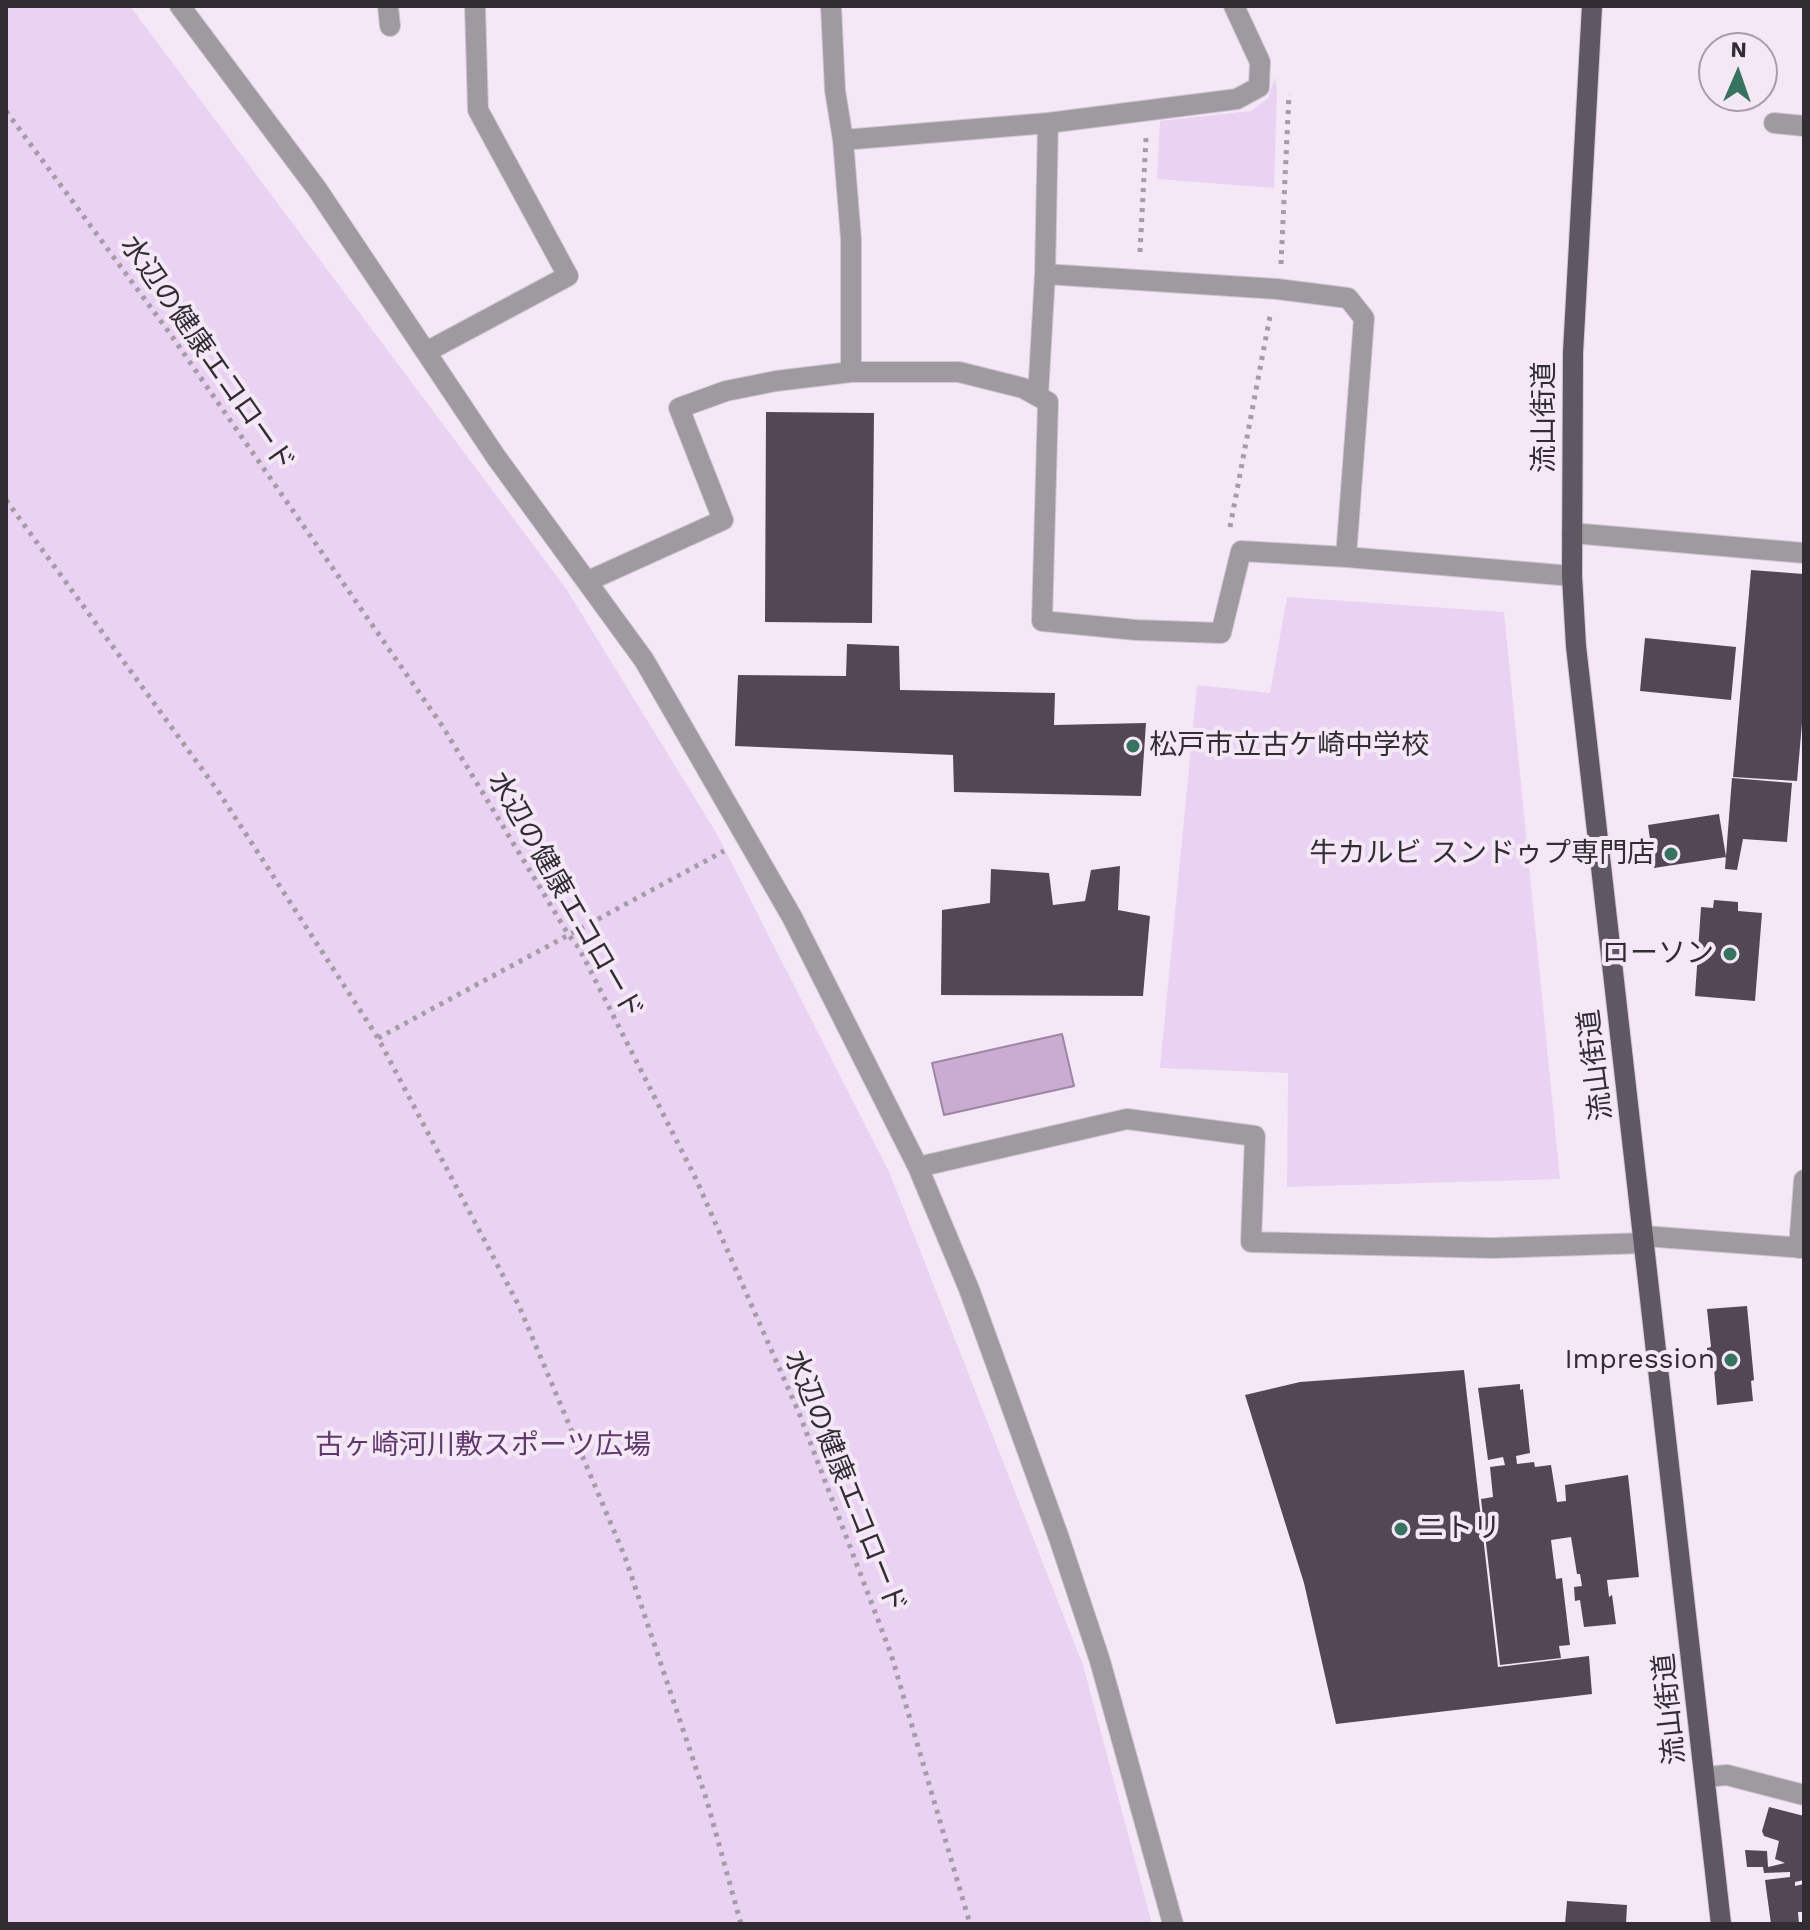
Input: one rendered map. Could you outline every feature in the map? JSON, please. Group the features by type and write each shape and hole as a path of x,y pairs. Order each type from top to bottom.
{"main road":[{"name":"流山街道","path":"1592,6 1573,353 1572,576 1584,722 1721,1924"}],"street":[{"path":"180,6 317,189 496,457 644,660 770,878 918,1167 969,1289 1100,1661 1173,1924"},
{"path":"426,352 568,276 478,110 475,6"},
{"path":"831,6 835,90 843,140 851,239 851,372"},
{"path":"843,140 1048,123 1237,99 1259,87 1260,62 1234,6"},
{"path":"1038,396 1045,274 1048,123"},
{"path":"1774,123 1804,126"},
{"path":"1045,274 1277,289 1348,298 1364,318 1346,557"},
{"path":"588,581 723,520 679,408 726,391 851,372 959,372 1023,388 1048,402 1042,621 1136,630 1221,633 1241,551 1572,576"},
{"path":"1572,533 1804,553"},
{"path":"918,1167 1127,1119 1255,1136 1251,1242 1492,1248 1645,1239 1801,1248 1804,1180"},
{"path":"1705,1777 1727,1775 1804,1795"}],"path":[{"path":"1241,551 1228,537 1281,268 1289,83"},
{"name":"水辺の健康エコロード","path":"6,111 171,335 443,727 579,948 696,1179 799,1413 891,1654 970,1924"},
{"path":"1139,280 1146,141"},
{"path":"6,500 218,791 378,1038 519,1306 625,1557 707,1801 741,1924"},
{"path":"378,1038 729,849"}],"green space":[{"name":"古ヶ崎河川敷スポーツ広場","path":"6,6 130,6 567,590 717,834 890,1174 1083,1665 1152,1924 6,1924"},
{"path":"1275,77 1274,188 1157,179 1160,121 1251,111 1268,98"},
{"path":"1287,597 1504,612 1560,1179 1287,1187 1288,1073 1160,1068 1197,685 1270,693"}],"shaded area":[{"path":"1062,1034 1074,1086 944,1115 932,1063"}],"building":[{"path":"766,412 874,413 872,623 765,622"},
{"path":"1751,570 1804,574 1804,700 1797,781 1733,777"},
{"path":"1645,638 1736,647 1731,700 1640,691"},
{"path":"847,644 899,646 900,690 1055,693 1054,725 1146,723 1141,796 954,792 953,755 735,746 738,675 846,676"},
{"path":"1732,778 1792,783 1787,842 1743,839 1737,870 1725,869"},
{"path":"1719,814 1726,857 1654,868 1648,825"},
{"path":"1120,866 1118,910 1150,916 1143,996 941,995 942,910 990,903 991,869 1049,873 1053,905 1085,901 1091,870"},
{"path":"1714,900 1738,902 1738,911 1762,913 1755,1001 1695,996 1701,907 1713,908"},
{"path":"1747,1306 1753,1401 1717,1405 1713,1356 1707,1357 1707,1348 1711,1347 1707,1309"},
{"path":"1464,1370 1498,1667 1589,1656 1592,1694 1336,1724 1304,1583 1245,1395 1300,1382"},
{"path":"1520,1384 1530,1453 1516,1456 1517,1464 1534,1462 1535,1467 1551,1465 1557,1502 1566,1501 1565,1485 1628,1475 1639,1577 1607,1580 1616,1624 1584,1627 1580,1600 1575,1601 1574,1587 1582,1586 1571,1537 1551,1540 1556,1579 1562,1578 1570,1645 1559,1646 1561,1658 1500,1665 1481,1499 1493,1497 1490,1467 1505,1465 1503,1457 1488,1460 1478,1388"},
{"path":"1769,1807 1804,1816 1804,1880 1795,1882 1795,1886 1804,1884 1804,1912 1798,1912 1799,1924 1771,1924 1765,1880 1790,1877 1790,1872 1764,1873 1763,1867 1747,1867 1745,1850 1767,1851 1768,1867 1785,1863 1775,1859 1779,1841 1764,1836 1762,1831"},
{"path":"1567,1901 1627,1905 1626,1924 1565,1924"}],"place":[{"name":"松戸市立古ケ崎中学校","path":"1133,746"},
{"name":"牛カルビ スンドゥプ専門店","path":"1671,854"},
{"name":"ローソン","path":"1730,954"},
{"name":"Impression","path":"1731,1360"},
{"name":"ニトリ","path":"1401,1529"}]}
